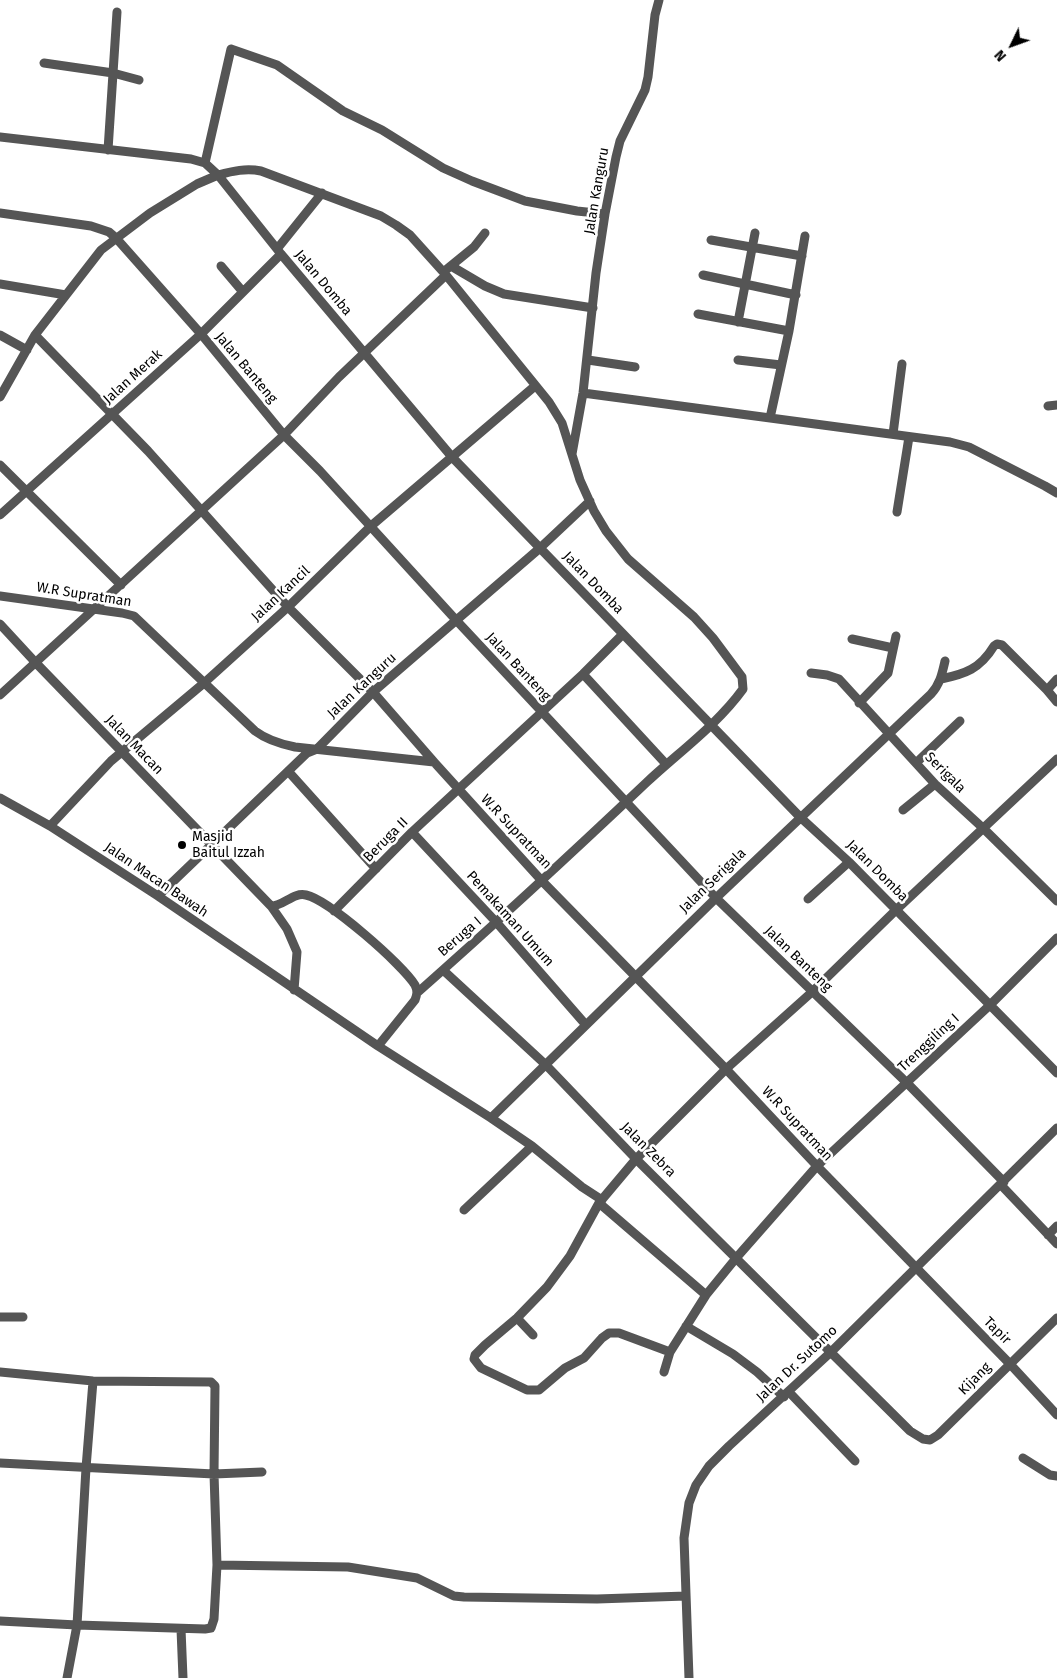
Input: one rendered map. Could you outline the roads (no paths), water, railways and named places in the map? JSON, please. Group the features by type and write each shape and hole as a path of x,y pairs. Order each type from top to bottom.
{"street":[{"name":"Jalan Kanguru","path":"583,393 596,273 617,148 642,98 648,77 655,15 659,0"},
{"path":"108,150 117,12"},
{"path":"0,137 191,159 205,163 231,49 277,65 343,111 391,135 443,168 472,181 525,201 576,211 605,214"},
{"path":"44,63 113,73 139,80"},
{"name":"Jalan Domba","path":"205,163 218,175 279,252 452,457 800,816 849,862 1057,1074"},
{"name":"Beruga I","path":"218,175 236,170 251,169 271,174 381,216 410,235 509,351 560,418 580,480 606,530 628,558 703,626 742,677 743,689 712,724 666,764 496,923 417,993"},
{"path":"0,397 35,336 93,258 150,213 197,184 218,175"},
{"name":"Jalan Merak","path":"0,515 201,334 243,292 279,252 322,193"},
{"name":"Jalan Banteng","path":"0,213 90,226 109,232 116,238 201,334 284,435 371,526 626,802 716,898 907,1083 1003,1183 1057,1244"},
{"path":"0,695 284,435 451,266 480,241 485,233"},
{"path":"738,322 755,233"},
{"path":"770,418 796,295 805,236"},
{"path":"710,240 802,256"},
{"path":"221,266 243,292"},
{"path":"451,266 504,294 593,308"},
{"path":"703,275 796,295"},
{"path":"0,284 66,295"},
{"path":"698,314 789,331"},
{"path":"0,334 27,350"},
{"path":"35,336 148,451 288,607 373,692 434,762"},
{"path":"588,360 635,367"},
{"path":"738,360 781,365"},
{"path":"893,434 902,364"},
{"name":"Jalan Kancil","path":"50,826 111,761 204,684 288,607 371,526 535,386"},
{"path":"571,456 583,393 950,442 969,447 1057,493"},
{"path":"897,512 910,437"},
{"path":"0,464 121,585"},
{"name":"Jalan Kanguru","path":"158,896 306,753 317,749 373,692 540,548 590,501"},
{"name":"W.R Supratman","path":"0,596 134,616 204,684 264,738 284,745 434,762 542,881 726,1069 916,1269"},
{"name":"Jalan Macan","path":"0,624 271,906 288,929 296,952 294,990"},
{"name":"Beruga II","path":"334,911 412,832 583,674 623,634"},
{"path":"859,703 888,672 896,636"},
{"path":"852,639 894,648"},
{"path":"941,679 976,667 997,644 1002,645 1057,702"},
{"name":"Jalan Serigala","path":"491,1118 800,816 890,735 938,687 945,661"},
{"name":"Serigala","path":"811,673 827,675 838,679 935,784 1057,901"},
{"path":"583,674 666,764"},
{"path":"1047,690 1057,679"},
{"path":"916,763 960,721"},
{"path":"670,1352 619,1333 609,1333 584,1358 565,1368 539,1390 527,1390 481,1368 474,1359 475,1355 485,1344 517,1318 559,1273 600,1201 636,1159 726,1069 812,992 896,910 1057,759"},
{"path":"288,771 376,868"},
{"path":"903,810 935,784"},
{"name":"Jalan Macan Bawah","path":"0,798 50,826 158,896 294,990 532,1146 600,1201 706,1295"},
{"name":"Pemakaman Umum","path":"412,832 586,1025"},
{"path":"808,900 849,862"},
{"path":"271,906 278,906 297,895 313,898 362,932 406,974 415,986 417,993 415,1000 378,1046"},
{"name":"Trenggiling I","path":"664,1372 670,1352 706,1295 736,1257 817,1166 990,1005 1057,938"},
{"name":"Jalan Zebra","path":"443,970 546,1065 636,1159 910,1431 923,1439 930,1440 933,1438"},
{"name":"Jalan Dr. Sutomo","path":"689,1678 685,1530 689,1503 696,1485 709,1466 729,1446 831,1352 1057,1128"},
{"path":"464,1210 532,1146"},
{"path":"1048,1235 1057,1226"},
{"name":"Tapir","path":"916,1269 1057,1414"},
{"path":"0,1317 23,1317"},
{"path":"517,1318 533,1334"},
{"name":"Kijang","path":"933,1438 1057,1318"},
{"path":"686,1326 733,1354 787,1394 856,1462"},
{"path":"0,1372 93,1380 211,1382 215,1386 214,1474 217,1565 213,1625 211,1628 77,1626 0,1621"},
{"path":"67,1678 77,1626 93,1380"},
{"path":"1023,1458 1050,1475 1057,1476"},
{"path":"0,1463 214,1474 262,1472"},
{"path":"217,1565 348,1567 417,1578 454,1596 464,1597 597,1599 686,1596"},
{"path":"181,1629 183,1678"}],"place":[{"name":"Masjid Baitul Izzah","path":"182,845"}]}
